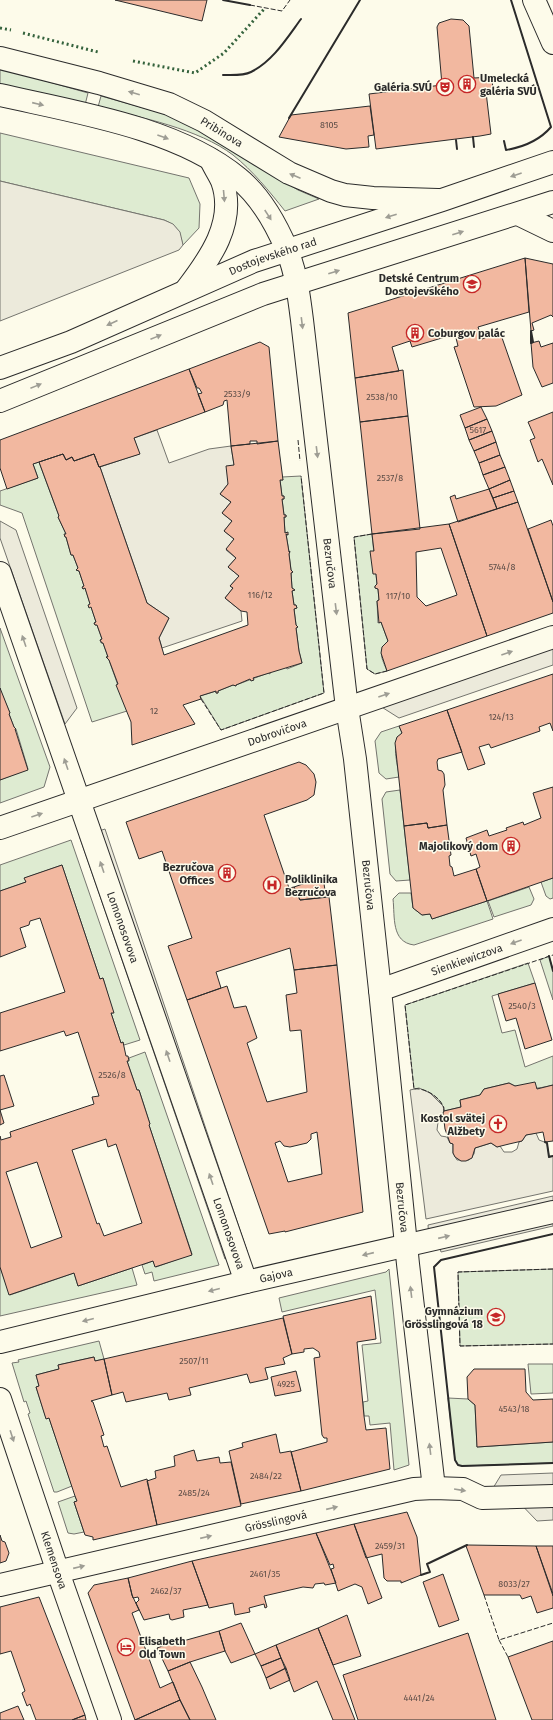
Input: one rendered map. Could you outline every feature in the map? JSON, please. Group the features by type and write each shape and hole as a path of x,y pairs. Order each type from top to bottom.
{"street":[{"path":"534,0 553,43"},
{"path":"548,0 553,10"},
{"name":"Pribinova","path":"0,58 99,83 169,104 204,121 289,173 330,191 345,195 373,198 442,200"},
{"path":"0,95 144,130 183,144 211,160 238,178 251,191 274,225 287,250 297,284"},
{"path":"186,290 205,267 223,231 225,192 222,182 211,160"},
{"name":"Dostojevského rad","path":"0,368 71,342 254,261 553,162"},
{"path":"0,401 263,294 553,202"},
{"path":"518,214 553,231"},
{"name":"Bezručova","path":"297,284 347,708 355,759 406,1246 434,1488"},
{"name":"Lomonosovova","path":"0,573 246,1282"},
{"name":"Dobrovičova","path":"0,828 553,637"},
{"name":"Sienkiewiczova","path":"380,990 553,929"},
{"name":"Gajova","path":"0,1342 246,1282 553,1212"},
{"name":"Klemensova","path":"0,1400 110,1720"},
{"name":"Grösslingová","path":"0,1585 414,1489 463,1489 482,1498 553,1496"}],"green space":[{"path":"0,68 88,93 85,105 0,84"},
{"path":"101,96 183,119 298,190 319,199 285,211 254,174 233,155 219,146 186,131 168,125 98,107"},
{"path":"0,133 189,178 200,204 199,228 183,245 175,227 164,220 0,181"},
{"path":"39,462 59,516 58,517 66,534 65,537 71,555 73,555 78,568 76,570 79,571 84,586 82,588 85,588 96,622 94,623 97,625 102,639 100,640 101,643 103,643 108,657 106,657 109,660 127,711 92,722 22,513 0,505 0,491 38,478 33,464"},
{"path":"301,476 324,693 221,730 200,696 216,691 216,693 218,693 218,691 233,685 236,686 268,673 270,674 270,672 286,667 287,669 302,663 296,628 298,627 296,625 294,609 297,608 296,605 294,605 292,591 295,590 292,588 291,573 293,572 291,570 290,552 286,534 288,535 285,533 284,517 286,517 286,515 284,515 282,499 284,499 284,496 282,496 280,480 283,480 282,477"},
{"path":"372,534 377,584 375,588 378,589 379,600 377,601 378,623 381,622 388,641 382,648 382,659 387,671 375,674 367,669 354,537"},
{"path":"0,628 50,767 44,787 0,803 0,780 28,769 16,729 0,690"},
{"path":"399,726 402,733 396,742 396,760 399,777 386,779 379,773 375,741 381,732"},
{"path":"400,790 410,880 396,881 390,874 382,799 386,792"},
{"path":"71,840 140,1040 124,1045 123,1042 121,1043 111,1013 113,1013 103,978 100,979 62,865 25,878 26,882 0,891 0,865"},
{"path":"553,878 553,898 550,899 546,896 541,882"},
{"path":"529,887 534,899 531,905 494,917 488,901"},
{"path":"399,893 411,893 413,908 422,915 430,914 432,919 487,901 493,919 414,945 401,939 396,928 394,921 393,899"},
{"path":"549,956 553,970 553,1000 540,960"},
{"path":"528,963 535,983 492,996 502,1033 515,1030 525,1067 553,1056 553,1085 542,1088 525,1088 514,1086 509,1083 484,1089 480,1095 460,1100 461,1107 444,1111 440,1102 433,1095 423,1090 414,1089 405,1005"},
{"path":"145,1052 219,1265 154,1281 152,1272 145,1274 142,1265 153,1261 156,1267 192,1254 149,1125 150,1124 139,1090 137,1090 127,1061 129,1058"},
{"path":"0,1267 10,1295 74,1273 78,1286 132,1268 137,1285 0,1316"},
{"path":"389,1269 409,1465 394,1470 390,1423 370,1425 369,1416 364,1416 363,1402 368,1401 362,1345 381,1343 375,1290 282,1312 279,1298 386,1272"},
{"path":"553,1269 553,1344 460,1346 458,1272"},
{"path":"99,1341 104,1359 95,1361 94,1357 58,1365 59,1369 36,1375 39,1386 36,1387 46,1418 49,1418 72,1486 54,1492 28,1414 30,1413 26,1401 24,1402 12,1363 19,1362 18,1360"},
{"path":"528,1364 553,1364 553,1393 531,1394"},
{"path":"448,1398 468,1399 475,1405 477,1447 553,1442 553,1463 458,1465 455,1460"},
{"path":"75,1496 77,1501 74,1502 84,1532 74,1534 68,1533 58,1502"}],"shaded area":[{"path":"0,181 164,220 173,224 180,232 183,245 179,250 0,321"},
{"path":"157,430 169,463 209,449 231,446 234,465 228,484 220,494 231,502 222,513 232,521 224,531 234,539 226,550 236,558 228,567 239,576 230,586 233,588 225,598 241,611 242,621 162,648 159,638 169,618 147,603 100,467 139,454 134,438"},
{"path":"0,521 16,530 77,708 65,724 0,538"},
{"path":"553,645 553,665 399,718 380,706"},
{"path":"105,829 247,1251 99,831"},
{"path":"86,836 231,1256 225,1259 80,838"},
{"path":"419,1088 430,1093 444,1107 443,1119 438,1122 437,1130 441,1136 447,1137 450,1143 453,1144 453,1153 457,1160 469,1160 474,1154 475,1148 491,1143 497,1147 500,1146 504,1152 512,1152 517,1149 519,1142 522,1141 526,1135 536,1133 539,1140 547,1143 549,1156 553,1156 553,1191 426,1219 410,1090"},
{"path":"553,1196 553,1212 429,1240 428,1225"},
{"path":"553,1218 553,1226 441,1252 439,1244"},
{"path":"553,1473 553,1520 537,1521 514,1497 487,1498 501,1475"}],"building":[{"path":"115,0 207,0 202,21"},
{"name":"Umelecká galéria SVÚ","path":"451,19 463,20 469,26 474,78 492,77 493,91 486,92 491,134 376,149 369,94 442,85 437,27 439,23"},
{"path":"370,106 374,135 368,136 369,147 346,149 279,137 291,115"},
{"path":"525,258 553,264 553,317 551,315 532,323 534,330 531,331"},
{"name":"Coburgov palác","path":"525,258 529,312 478,327 482,339 500,332 522,395 496,406 474,407 454,347 458,346 455,334 412,347 410,341 392,347 399,371 355,378 348,313"},
{"path":"539,341 541,347 553,343 553,383 542,387 533,367 531,343"},
{"path":"260,342 269,347 278,441 257,444 257,441 250,441 250,444 231,446 227,400 224,401 223,405 205,412 198,394 202,393 199,388 197,388 189,369"},
{"path":"189,369 205,412 134,438 140,454 99,467 94,454 74,461 72,457 66,460 63,454 33,464 38,478 7,489 0,468 0,440"},
{"path":"403,370 408,416 360,422 355,378"},
{"path":"481,407 487,419 465,428 460,415"},
{"path":"553,412 553,485 542,459 538,462 530,440 535,438 528,422"},
{"path":"408,416 420,529 372,534 360,422"},
{"path":"487,419 492,431 469,440 465,428"},
{"path":"492,431 496,442 474,451 469,440"},
{"path":"278,441 283,480 280,480 282,496 284,496 284,499 282,499 284,515 286,515 286,517 284,517 285,533 288,532 288,535 286,534 289,552 290,551 291,570 293,572 291,573 292,588 295,590 292,591 294,605 296,605 297,608 294,609 296,625 298,627 296,628 302,663 253,678 254,680 251,681 250,679 236,686 233,685 218,691 218,693 216,693 216,691 200,696 201,699 183,705 195,724 132,745 131,722 116,685 118,684 109,660 106,657 108,657 103,643 100,640 102,639 97,625 94,623 96,622 91,607 89,608 88,605 90,604 85,588 83,589 82,587 84,586 79,571 76,570 78,568 73,555 71,555 64,534 66,534 58,517 59,516 39,462 63,454 66,460 72,457 74,461 94,454 100,467 147,603 169,618 159,638 164,655 248,625 247,612 241,611 225,598 233,588 230,586 239,576 228,567 236,558 226,549 234,539 224,531 232,521 222,513 231,502 220,494 228,484 226,466 234,465 231,446"},
{"path":"496,442 500,455 479,463 474,451"},
{"path":"500,455 505,467 483,475 479,463"},
{"path":"505,467 510,480 489,489 483,475"},
{"path":"510,480 514,491 493,498 489,489"},
{"path":"489,489 497,509 458,522 450,497 455,495 456,499"},
{"path":"514,491 518,502 497,509 493,498"},
{"path":"518,502 553,602 553,613 487,636 449,524"},
{"path":"551,520 553,526 553,602 528,529"},
{"path":"449,524 487,636 387,671 381,653 382,647 388,641 381,622 379,623 377,601 379,600 378,589 375,588 377,584 376,574 373,574 370,551 374,551 372,534","holes":["441,548 457,595 426,606 417,597 416,552"]},
{"path":"553,674 553,731 550,723 539,727 540,731 491,748 489,744 479,747 485,764 468,770 447,710"},
{"path":"0,688 16,729 28,770 0,780"},
{"path":"447,710 462,752 438,759 437,762 438,770 442,771 444,774 445,785 443,790 447,825 428,828 427,823 404,826 395,743 397,737 402,733 399,726"},
{"name":"Bezručova Offices","path":"299,762 306,765 314,774 316,782 314,795 307,800 264,815 289,888 294,887 300,900 329,897 337,965 294,970 290,948 216,972 221,988 187,1000 168,946 192,938 162,851 139,859 126,822"},
{"name":"Majolikový dom","path":"553,787 553,878 487,901 476,869 480,867 476,854 471,856 466,838 487,830 489,836 507,830 506,828 523,822 524,825 541,818 533,793"},
{"path":"427,823 428,828 447,825 451,855 449,856 450,866 452,867 454,876 476,869 487,901 432,919 430,914 422,915 413,908 404,826"},
{"path":"62,865 100,979 103,978 114,1013 111,1013 121,1043 123,1042 126,1056 128,1056 129,1061 127,1061 137,1090 139,1090 192,1255 155,1267 153,1261 78,1286 74,1273 9,1295 0,1267 0,1136 1,1140 11,1137 10,1132 94,1104 92,1097 99,1096 78,1032 66,1036 64,1031 0,1051 0,1013 65,992 40,918 30,921 29,925 20,928 26,947 0,957 0,891 26,882 24,878","holes":["106,1139 108,1147 116,1144 142,1223 104,1236 99,1223 97,1224 72,1150","37,1162 62,1237 31,1248 6,1172"]},
{"path":"323,877 326,897 300,900 294,887"},
{"path":"337,965 363,1212 285,1232 269,1234 187,1000 227,986 234,1008 246,1006 257,1038 247,1043 267,1102 307,1092 301,1030 290,1031 286,995 297,993 294,970","holes":["317,1132 322,1174 288,1182 275,1143 280,1141 284,1146 290,1147 307,1143 311,1139 311,1134"]},
{"path":"535,983 552,1040 525,1049 516,1018 506,1021 498,994"},
{"path":"4,1075 14,1106 0,1110 0,1076"},
{"name":"Kostol svätej Alžbety","path":"535,1082 537,1089 553,1085 553,1141 545,1142 543,1132 526,1135 522,1141 497,1147 491,1143 475,1148 472,1158 466,1161 461,1161 455,1157 453,1153 453,1144 450,1143 445,1129 444,1111 461,1107 460,1100 480,1095 484,1089 509,1083 515,1086"},
{"path":"0,1110 4,1123 0,1125"},
{"path":"371,1296 376,1339 357,1342 364,1416 366,1430 386,1428 390,1469 301,1491 291,1452 327,1442 327,1438 324,1438 322,1435 314,1358 320,1357 319,1352 313,1348 304,1349 304,1352 292,1354 283,1316"},
{"path":"283,1318 292,1354 283,1358 285,1364 265,1368 268,1379 250,1383 247,1374 189,1388 191,1395 169,1400 167,1393 126,1402 123,1392 112,1395 104,1359"},
{"path":"94,1357 95,1361 104,1359 112,1395 91,1401 93,1402 104,1435 101,1436 104,1447 107,1446 121,1487 147,1479 157,1525 93,1540 93,1537 85,1535 74,1502 77,1501 49,1418 46,1419 36,1387 39,1386 36,1375 59,1369 58,1365"},
{"path":"474,1369 525,1369 526,1392 533,1400 553,1399 553,1442 477,1447 475,1405 468,1399 467,1377"},
{"path":"296,1371 301,1391 275,1396 271,1377"},
{"path":"276,1434 280,1453 291,1451 301,1491 241,1504 229,1451 243,1447 242,1443"},
{"path":"194,1450 197,1461 219,1457 220,1463 231,1462 241,1506 157,1525 147,1481 156,1478 155,1471 175,1466 174,1456"},
{"path":"407,1512 417,1537 421,1575 401,1583 401,1581 387,1581 384,1578 382,1554 366,1558 354,1524"},
{"path":"354,1524 382,1598 368,1604 362,1587 355,1584 338,1591 331,1569 334,1568 333,1564 330,1565 316,1533"},
{"path":"316,1533 336,1583 325,1585 324,1583 315,1584 313,1588 303,1587 264,1596 267,1607 265,1608 264,1604 249,1608 250,1612 235,1615 233,1603 209,1608 192,1561"},
{"path":"0,1535 2,1541 5,1542 9,1553 6,1561 0,1563"},
{"path":"466,1546 536,1546 553,1596 553,1608 537,1613 531,1596 522,1599 520,1595 484,1595"},
{"path":"536,1546 553,1546 553,1594"},
{"path":"192,1561 208,1605 183,1610 184,1617 172,1620 170,1619 169,1614 144,1620 136,1603 139,1600 138,1597 133,1598 128,1578"},
{"path":"443,1574 459,1620 439,1627 423,1582"},
{"name":"Elisabeth Old Town","path":"128,1578 132,1595 139,1610 132,1613 160,1688 173,1682 180,1700 135,1720 88,1593 94,1585"},
{"path":"39,1597 85,1715 72,1720 36,1720 30,1704 27,1706 22,1693 25,1691 11,1651 0,1654 0,1607"},
{"path":"347,1615 361,1656 333,1665 318,1628"},
{"path":"241,1623 255,1654 231,1663 225,1651 219,1631"},
{"path":"318,1628 355,1720 333,1720 317,1681 294,1692 276,1645"},
{"path":"219,1631 225,1651 190,1662 168,1671 157,1648 182,1639 183,1641"},
{"path":"468,1633 496,1720 358,1720 343,1675"},
{"path":"553,1641 553,1720 532,1720 508,1657"},
{"path":"276,1645 281,1658 261,1666 255,1654"},
{"path":"281,1658 286,1668 266,1678 261,1666"},
{"path":"190,1662 216,1720 190,1720 180,1700 168,1671"},
{"path":"286,1668 290,1680 270,1689 266,1678"},
{"path":"180,1700 190,1720 135,1720"},
{"path":"18,1706 24,1720 0,1720 0,1713"},
{"path":"85,1715 86,1720 72,1720"}],"hedge":[{"path":"133,61 195,73 224,53 265,8"},
{"path":"0,28 11,30"},
{"path":"23,33 98,52"}],"fence":[{"path":"250,5 282,11 290,0"},
{"path":"298,440 300,461"},
{"path":"201,699 221,730 324,693 301,476"},
{"path":"372,534 354,537 367,669 375,674 387,671"},
{"path":"444,1111 441,1102 433,1095 423,1090 414,1089 405,1005 553,955"},
{"path":"553,1269 458,1272 460,1346 553,1344"},
{"path":"484,1595 499,1640 553,1623"},
{"path":"499,1640 508,1657"}],"wall":[{"path":"223,0 250,5"},
{"path":"289,118 360,0"},
{"path":"504,141 506,150 519,147 536,140 551,127 511,0"},
{"path":"223,75 245,74 251,72 266,62 285,41 301,19"},
{"path":"473,137 474,147"},
{"path":"456,140 457,149"},
{"path":"531,331 533,342 531,343 531,331"},
{"path":"549,956 553,971"},
{"path":"545,1142 547,1143 549,1157 553,1156"},
{"path":"553,1234 441,1260 434,1267 455,1460 458,1465 553,1463"},
{"path":"421,1575 430,1572 427,1564 467,1545"}],"place":[{"name":"Umelecká galéria SVÚ","path":"467,84"},
{"name":"Galéria SVÚ","path":"445,87"},
{"name":"Detské Centrum Dostojevského","path":"472,284"},
{"name":"Coburgov palác","path":"415,333"},
{"name":"Majolikový dom","path":"511,846"},
{"name":"Bezručova Offices","path":"227,873"},
{"name":"Poliklinika Bezručova","path":"272,885"},
{"name":"Kostol svätej Alžbety","path":"498,1124"},
{"name":"Gymnázium Grösslingová 18","path":"496,1317"},
{"name":"Elisabeth Old Town","path":"126,1647"}]}
